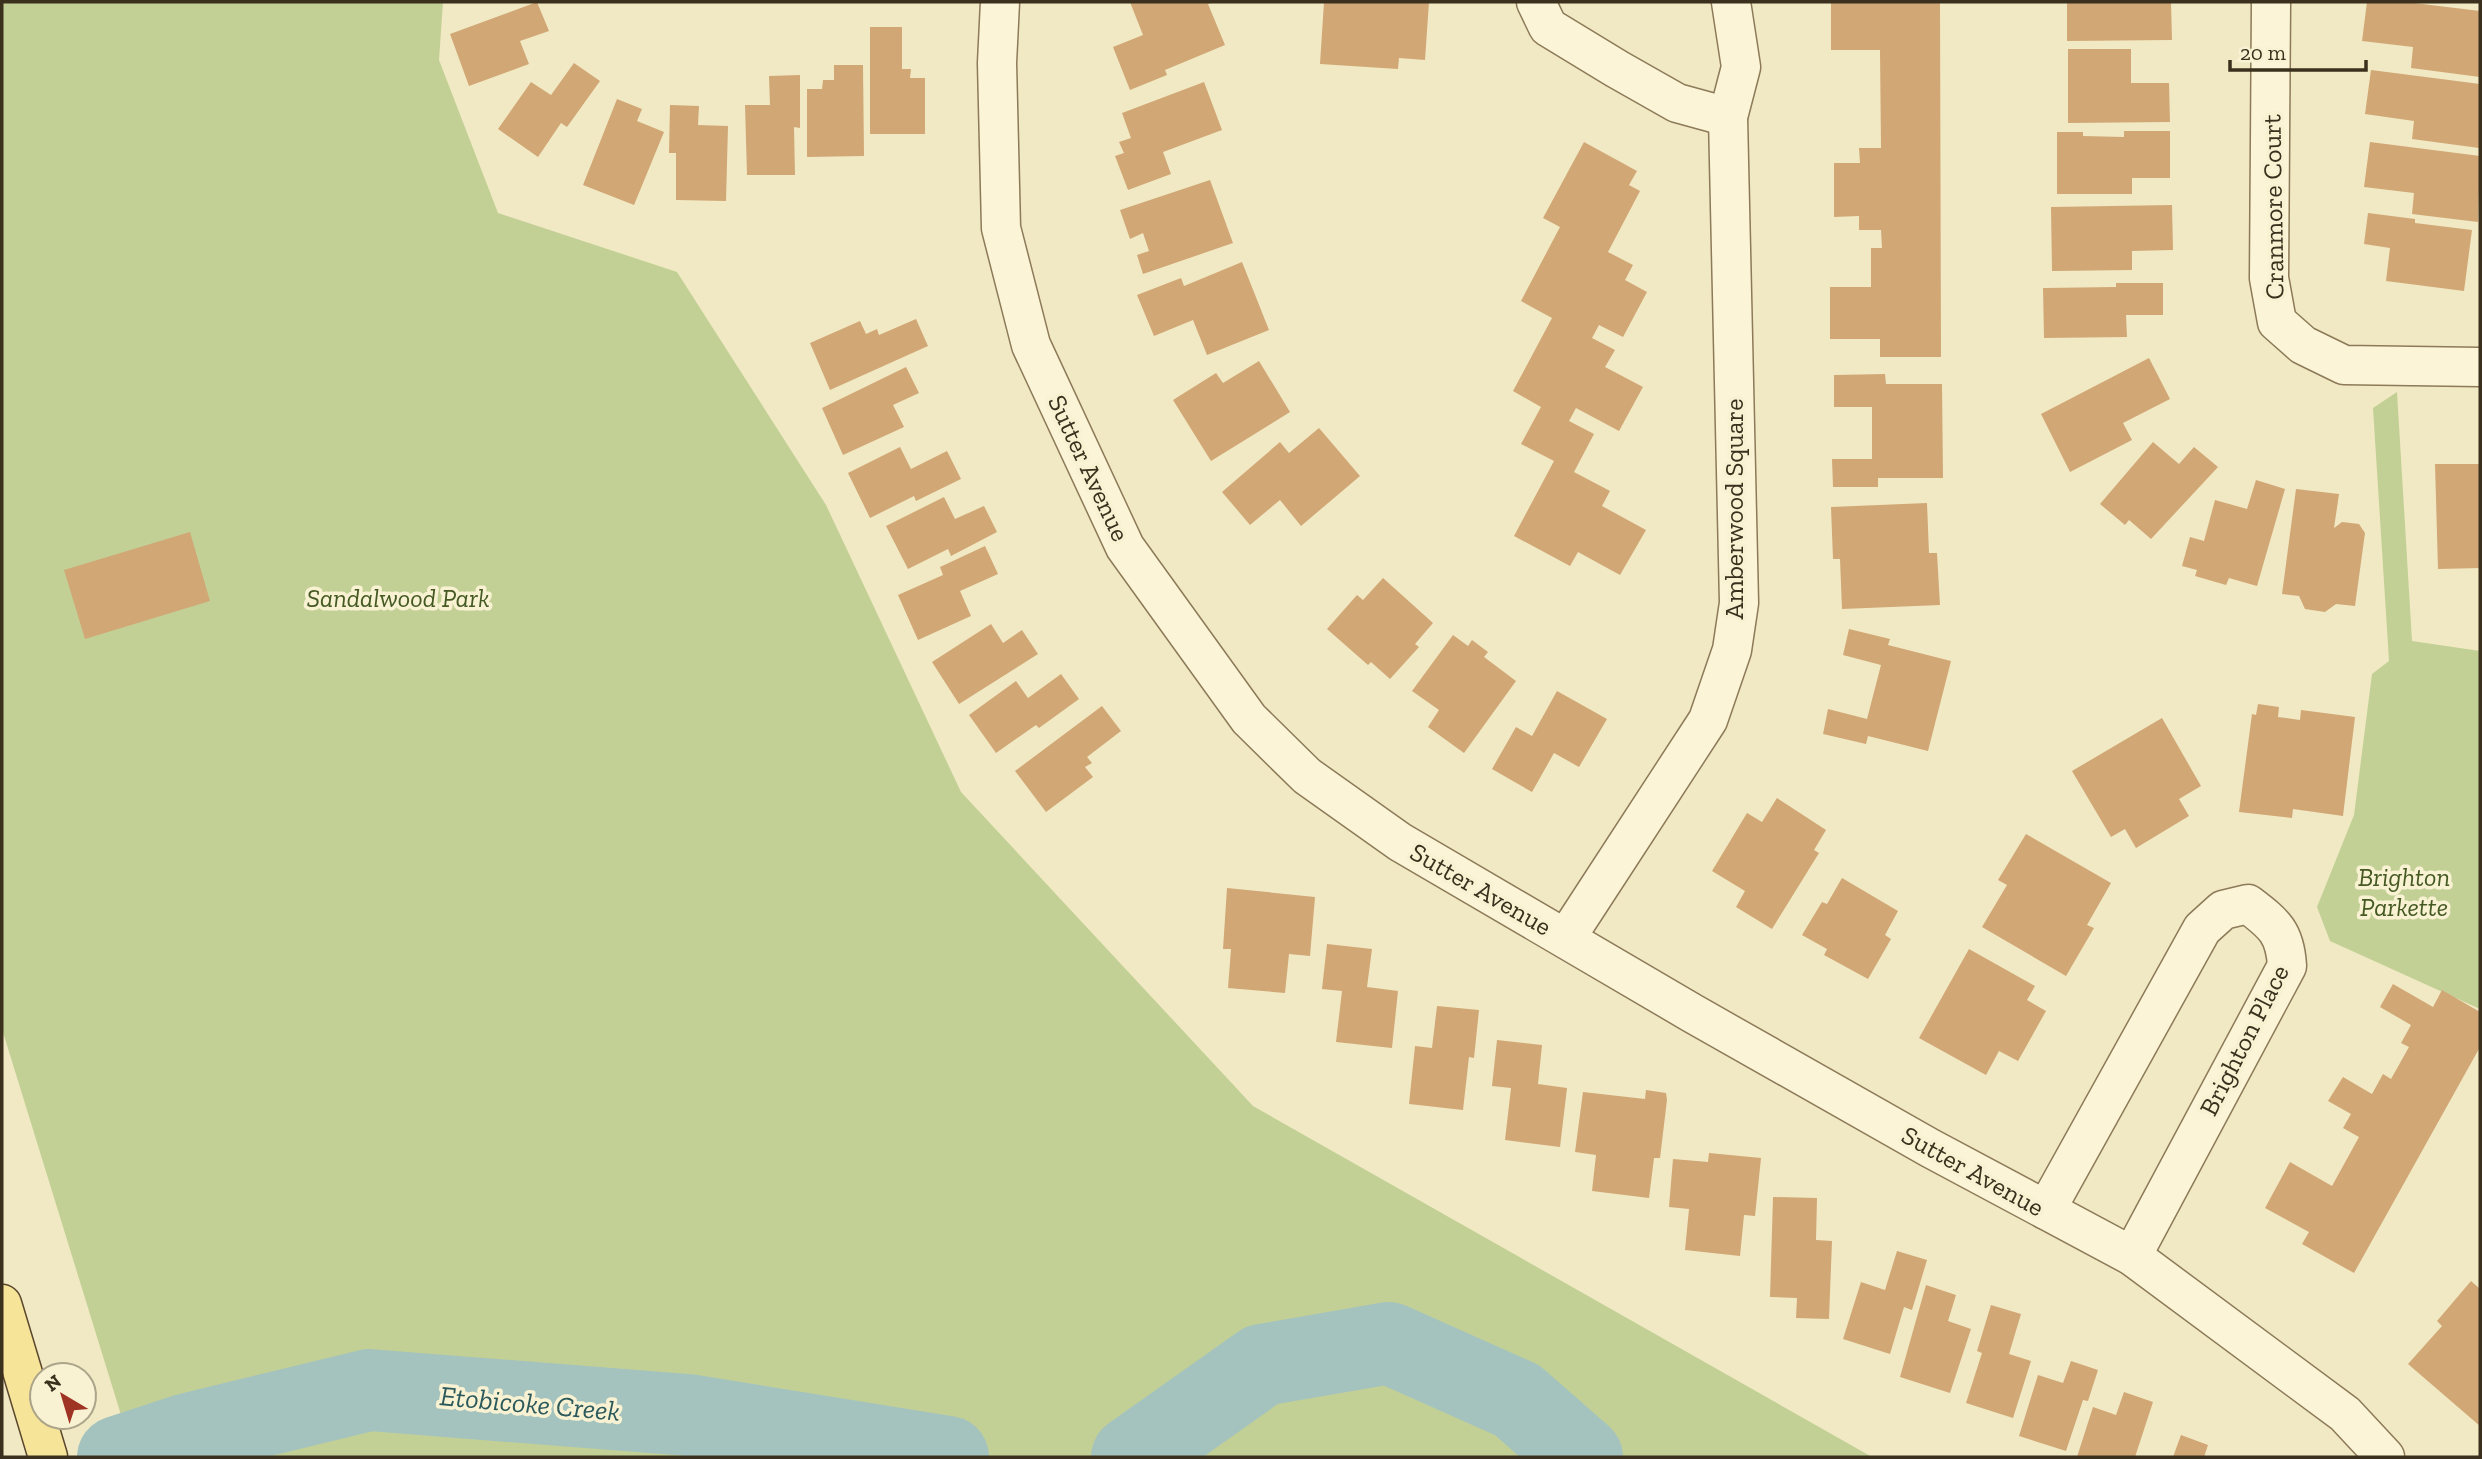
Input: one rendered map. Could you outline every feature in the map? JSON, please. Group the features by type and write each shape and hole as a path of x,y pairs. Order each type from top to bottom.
{"main road":[{"path":"2,1304 43,1441"}],"street":[{"name":"Sutter Avenue","path":"1000,2 998,63 1001,228 1031,345 1125,547 1248,719 1307,776 1400,842 1692,1013 2132,1256 2345,1414 2385,1457"},
{"path":"1536,2 1548,27 1617,69 1677,103 1728,117"},
{"name":"Amberwood Square","path":"1566,938 1708,720 1732,650 1739,603 1728,117 1741,67 1731,2"},
{"name":"Cranmore Court","path":"2271,2 2269,278 2277,322 2303,345 2344,365 2480,367"},
{"name":"Brighton Place","path":"2046,1210 2202,929 2224,910 2248,904 2270,921 2286,943 2287,966 2132,1256"}],"green space":[{"name":"Sandalwood Park","path":"2,2 443,2 439,60 498,213 677,272 826,505 961,792 1253,1106 1872,1457 134,1457 2,1029"},
{"name":"Brighton Parkette","path":"2397,392 2412,641 2480,651 2480,1009 2330,941 2317,907 2354,815 2372,674 2389,661 2373,408"}],"building":[{"path":"537,2 549,31 520,41 529,64 469,86 450,34"},
{"path":"1130,2 1214,2 1208,4 1225,45 1165,70 1167,75 1130,90 1113,47 1143,35"},
{"path":"1324,2 1429,2 1425,60 1399,58 1398,69 1320,64"},
{"path":"1831,2 1940,2 1941,357 1880,357 1880,339 1830,339 1830,287 1871,287 1871,248 1882,248 1881,230 1859,230 1859,216 1834,217 1834,163 1860,163 1859,148 1881,148 1880,50 1831,50"},
{"path":"2067,2 2171,2 2172,40 2067,41"},
{"path":"2367,2 2406,2 2480,11 2480,77 2411,68 2413,47 2362,41"},
{"path":"870,27 902,27 902,69 911,69 910,78 925,78 925,134 870,134"},
{"path":"2068,49 2131,49 2131,83 2169,83 2170,122 2068,123"},
{"path":"574,63 600,81 567,127 561,123 538,157 498,129 531,82 551,95"},
{"path":"834,65 863,65 864,156 807,157 807,89 822,89 823,80 834,80"},
{"path":"2371,70 2480,84 2479,148 2412,139 2414,121 2365,114"},
{"path":"800,75 800,128 794,127 795,175 747,175 745,105 770,105 769,76"},
{"path":"1204,82 1222,130 1163,152 1171,174 1128,190 1115,156 1124,153 1119,142 1131,138 1122,113"},
{"path":"617,99 642,109 637,121 664,132 634,205 583,185"},
{"path":"670,105 699,106 698,125 728,126 726,201 676,200 676,153 669,153"},
{"path":"2124,131 2170,131 2170,178 2132,178 2132,194 2057,194 2057,132 2124,137"},
{"path":"1584,142 1637,171 1629,185 1640,191 1608,252 1633,265 1625,280 1647,292 1623,337 1599,325 1592,338 1615,350 1605,367 1643,387 1619,431 1576,408 1569,421 1594,434 1574,472 1610,491 1602,506 1646,530 1620,575 1578,552 1570,566 1514,536 1554,461 1521,444 1541,407 1513,391 1552,318 1521,301 1560,227 1543,218"},
{"path":"2370,142 2480,156 2478,222 2412,214 2414,193 2364,187"},
{"path":"1210,180 1233,243 1143,274 1137,255 1149,251 1143,233 1130,239 1120,210"},
{"path":"2172,205 2173,250 2132,251 2132,270 2052,271 2051,207"},
{"path":"2368,213 2415,219 2415,223 2472,230 2464,291 2386,281 2390,248 2364,244"},
{"path":"1242,262 1269,330 1207,355 1193,320 1154,336 1137,295 1181,278 1184,286"},
{"path":"2116,283 2163,283 2163,315 2126,315 2127,337 2044,338 2043,288 2116,287"},
{"path":"916,319 928,346 830,390 810,343 860,321 866,334 877,329 879,335"},
{"path":"2149,358 2170,399 2123,423 2132,440 2070,472 2041,414"},
{"path":"1259,361 1290,412 1211,461 1173,400 1216,373 1223,383"},
{"path":"906,367 919,393 893,405 904,427 843,455 822,408"},
{"path":"1885,374 1886,384 1942,384 1943,478 1878,478 1878,487 1833,487 1832,459 1872,459 1872,407 1834,407 1834,375"},
{"path":"1319,428 1360,476 1301,526 1280,500 1250,525 1222,492 1280,442 1289,453"},
{"path":"2153,442 2179,464 2194,447 2218,467 2151,539 2129,520 2125,525 2100,504"},
{"path":"900,447 911,469 947,451 961,479 916,501 914,496 870,518 848,473"},
{"path":"2435,464 2479,464 2480,568 2438,569"},
{"path":"2256,480 2285,489 2257,586 2229,578 2226,585 2195,576 2197,570 2182,566 2190,537 2204,541 2215,500 2247,509"},
{"path":"2296,489 2339,494 2334,528 2342,522 2359,524 2365,533 2355,606 2336,604 2325,612 2305,609 2299,596 2282,594"},
{"path":"944,497 955,519 984,506 997,532 951,556 948,549 908,569 886,526"},
{"path":"1927,503 1929,553 1937,553 1940,605 1842,609 1840,559 1833,559 1831,507"},
{"path":"190,532 210,601 85,639 64,570"},
{"path":"985,546 998,574 960,591 971,616 918,640 898,595 943,575 940,567"},
{"path":"1383,578 1433,623 1415,644 1419,647 1390,679 1371,662 1368,665 1327,629 1357,595 1363,600"},
{"path":"991,624 1003,643 1022,630 1038,654 959,704 932,662"},
{"path":"1849,629 1890,639 1888,645 1951,661 1928,751 1868,736 1866,744 1823,734 1828,709 1867,719 1881,665 1843,655"},
{"path":"1453,635 1468,646 1472,640 1488,652 1484,657 1516,681 1464,753 1428,727 1439,710 1412,691"},
{"path":"1061,674 1079,699 1039,728 1036,725 996,753 969,715 1016,681 1028,698"},
{"path":"1557,691 1607,719 1579,767 1554,753 1532,792 1492,769 1516,727 1532,736"},
{"path":"2258,704 2279,707 2278,717 2300,720 2301,710 2355,717 2343,816 2293,809 2292,818 2239,812 2252,714 2256,715"},
{"path":"1102,706 1121,731 1087,757 1092,763 1085,767 1093,777 1046,812 1015,771"},
{"path":"2162,718 2201,786 2179,799 2189,816 2136,848 2125,829 2111,837 2072,771"},
{"path":"1777,798 1826,830 1814,850 1819,853 1772,929 1736,907 1745,891 1712,871 1747,813 1762,822"},
{"path":"2026,834 2111,883 2087,925 2094,928 2066,976 1982,927 2007,885 1998,880"},
{"path":"1842,878 1898,911 1885,935 1891,939 1868,979 1824,955 1827,949 1802,935 1822,902 1827,904"},
{"path":"1227,888 1315,897 1310,956 1289,954 1285,993 1228,988 1231,949 1223,949"},
{"path":"1327,944 1372,949 1367,987 1398,991 1392,1048 1336,1042 1342,991 1322,989"},
{"path":"1969,949 2035,986 2027,1000 2046,1011 2018,1061 1999,1051 1986,1075 1919,1038"},
{"path":"2393,984 2433,1007 2442,990 2480,1012 2480,1047 2354,1273 2302,1244 2309,1232 2265,1208 2290,1162 2332,1186 2359,1137 2343,1128 2351,1114 2328,1101 2343,1077 2372,1094 2383,1074 2391,1079 2409,1047 2401,1043 2411,1025 2380,1007"},
{"path":"1437,1006 1479,1010 1474,1058 1469,1057 1463,1110 1409,1104 1415,1046 1432,1048"},
{"path":"1497,1040 1542,1045 1538,1084 1567,1088 1560,1147 1505,1140 1511,1088 1492,1086"},
{"path":"1646,1090 1666,1093 1667,1100 1660,1158 1654,1158 1649,1198 1592,1191 1596,1155 1575,1152 1583,1092 1645,1099"},
{"path":"1709,1153 1761,1158 1755,1216 1744,1215 1740,1256 1685,1250 1689,1209 1669,1207 1673,1159 1708,1162"},
{"path":"1773,1197 1817,1198 1816,1240 1832,1241 1829,1319 1796,1318 1797,1298 1770,1297"},
{"path":"1897,1251 1927,1260 1912,1310 1904,1307 1890,1354 1843,1339 1861,1282 1885,1290"},
{"path":"2471,1281 2480,1289 2480,1426 2408,1364 2442,1326 2437,1321"},
{"path":"1926,1285 1956,1295 1948,1321 1971,1329 1950,1393 1900,1377"},
{"path":"1991,1305 2021,1314 2009,1354 2031,1361 2013,1418 1966,1403 1982,1353 1977,1351"},
{"path":"2071,1361 2098,1370 2088,1401 2083,1400 2066,1451 2019,1436 2038,1375 2063,1383"},
{"path":"2124,1392 2153,1402 2135,1457 2077,1457 2093,1407 2116,1415"},
{"path":"2181,1435 2208,1445 2204,1457 2173,1457"}],"waterway":[{"name":"Etobicoke Creek","path":"1132,1457 1262,1365 1389,1343 1517,1400 1582,1457"},
{"name":"Etobicoke Creek","path":"118,1457 188,1434 369,1390 688,1415 948,1457"}]}
